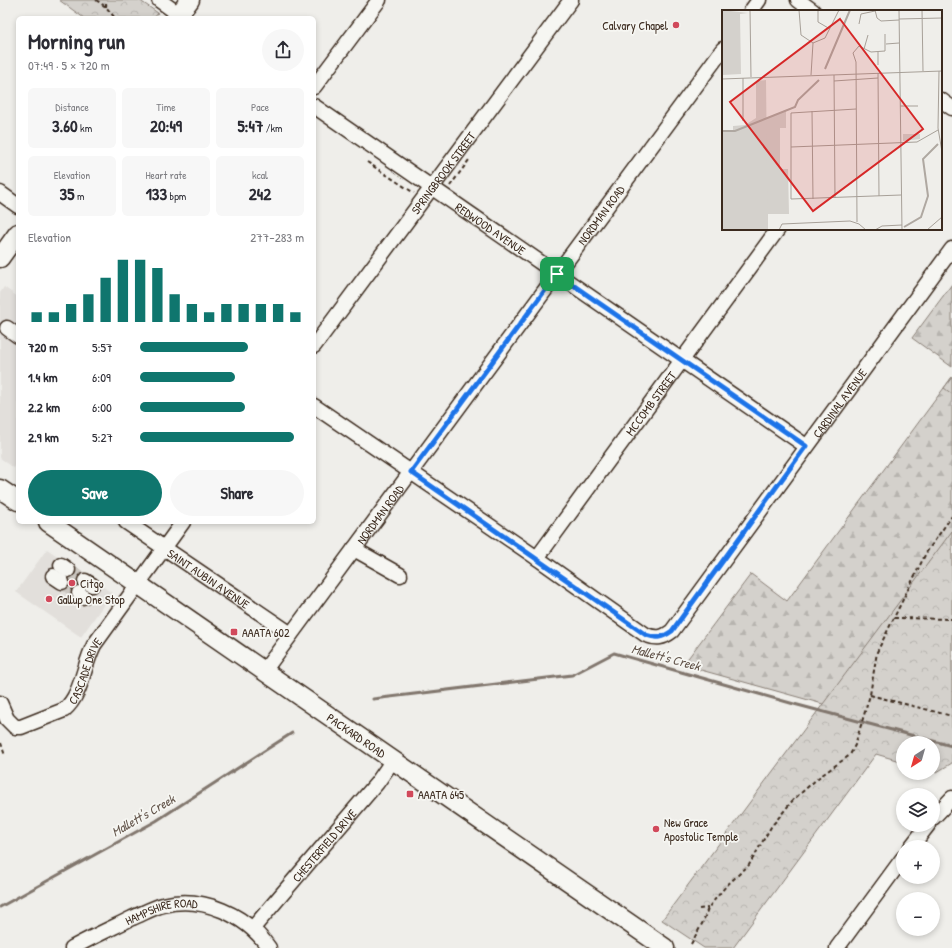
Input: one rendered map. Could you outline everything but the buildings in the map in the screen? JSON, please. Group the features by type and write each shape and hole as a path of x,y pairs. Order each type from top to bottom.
{"main road":[{"path":"0,258 16,236"},
{"name":"PACKARD ROAD","path":"51,524 665,948"}],"street":[{"path":"159,0 182,13"},
{"path":"316,84 379,0"},
{"name":"SPRINGBROOK STREET","path":"316,343 571,0"},
{"path":"752,10 759,0"},
{"path":"798,0 812,10"},
{"name":"NORDMAN ROAD","path":"264,671 722,50"},
{"path":"942,101 952,108"},
{"name":"REDWOOD AVENUE","path":"316,107 806,446"},
{"path":"0,193 16,205"},
{"name":"MCCOMB STREET","path":"538,558 777,230"},
{"name":"CARDINAL AVENUE","path":"538,558 646,635 655,638 664,637 672,631 806,446 952,249"},
{"path":"316,407 538,558"},
{"name":"SAINT AUBIN AVENUE","path":"129,524 291,634"},
{"path":"138,584 182,524"},
{"path":"354,549 400,575"},
{"name":"CASCADE DRIVE","path":"0,703 7,719 15,727 28,724 64,710 69,705 78,690 85,665 94,645 138,584"},
{"name":"CHESTERFIELD DRIVE","path":"253,928 377,783 393,760"},
{"path":"940,811 952,798"},
{"path":"916,840 923,832"},
{"path":"837,948 896,868"},
{"name":"HAMPSHIRE ROAD","path":"72,948 98,942 163,905 179,903 214,907 239,918 253,928 269,948"}],"path":[{"path":"96,0 106,7 113,16"},
{"path":"106,0 106,7"},
{"path":"456,190 450,186 469,160"},
{"path":"367,162 423,199"},
{"path":"691,944 703,922 708,908 726,886 749,865 771,828 793,800 818,778 850,755 855,745 870,695 877,652 926,553 952,516"},
{"path":"894,618 952,619"},
{"path":"870,695 952,716"},
{"path":"1,743 5,756"},
{"path":"699,910 708,908"}],"shaded area":[{"path":"4,287 16,296 16,465 14,468 0,458 0,293"},
{"path":"47,549 112,593 81,637 16,592"}],"green space":[{"path":"59,0 139,0 158,13 156,16 81,16"},
{"path":"952,284 952,367 912,338"},
{"path":"952,377 952,740 683,665 751,574 787,601"},
{"path":"952,377 952,394 944,388"},
{"path":"952,531 952,763 940,770 940,736 896,736 896,760 876,754 733,948 704,948 662,920"}],"waterway":[{"name":"Mallett's Creek","path":"373,699 572,675 614,653 794,704 952,746"},
{"name":"Mallett's Creek","path":"0,907 156,821 292,733"}],"tunnel":[{"path":"68,570 85,581"},
{"path":"62,582 79,593"}],"place":[{"name":"Calvary Chapel","path":"676,25"},
{"name":"Citgo","path":"72,583"},
{"name":"Gallup One Stop","path":"49,599"},
{"name":"AAATA 602","path":"234,632"},
{"name":"AAATA 645","path":"410,794"},
{"name":"New Grace Apostolic Temple","path":"656,829"}],"route":[{"path":"557,274 806,446 672,631 664,637 655,638 646,635 538,558 411,472 557,274"}]}
